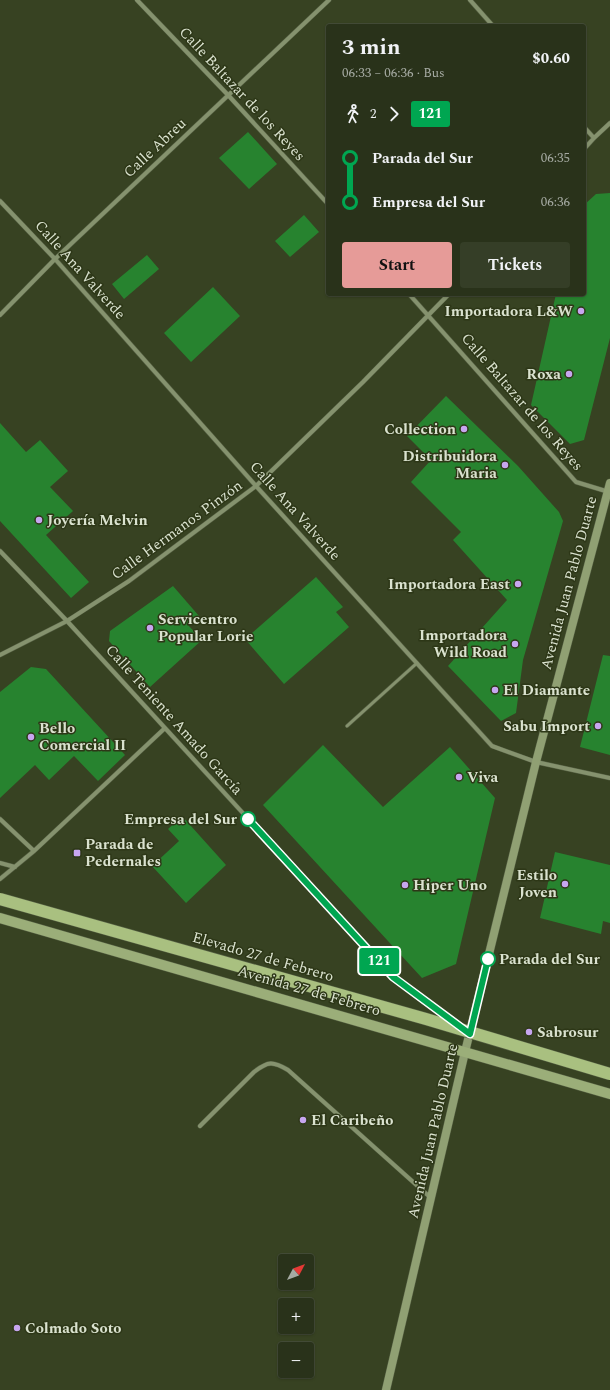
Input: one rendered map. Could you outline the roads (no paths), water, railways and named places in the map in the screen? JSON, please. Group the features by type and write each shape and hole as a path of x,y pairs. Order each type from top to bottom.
{"highway":[{"name":"Elevado 27 de Febrero","path":"0,900 426,1019 610,1074"}],"main road":[{"name":"Avenida Juan Pablo Duarte","path":"386,1390 465,1052 536,762 609,489"},
{"name":"Avenida 27 de Febrero","path":"0,918 610,1094"}],"street":[{"name":"Calle Baltazar de los Reyes","path":"137,0 228,94 326,202"},
{"name":"Calle Abreu","path":"0,315 55,259 328,0"},
{"path":"470,0 491,24"},
{"path":"586,147 610,123"},
{"path":"586,129 594,138"},
{"name":"Calle Ana Valverde","path":"0,201 55,259 256,486 492,746 536,762 610,778"},
{"name":"Calle Baltazar de los Reyes","path":"411,296 576,482 609,489"},
{"name":"Calle Hermanos Pinzón","path":"0,655 67,621 129,581 256,486 447,296"},
{"name":"Calle Teniente Amado García","path":"0,551 67,621 393,977 470,1034"},
{"path":"0,879 34,851 165,728"},
{"path":"0,819 34,851"},
{"path":"0,863 15,867"},
{"path":"200,1126 254,1072 264,1065 271,1063 278,1064 288,1070 431,1198"}],"lane":[{"path":"347,726 417,663"}],"place":[{"name":"Importadora L&W","path":"581,311"},
{"name":"Roxa","path":"569,374"},
{"name":"Collection","path":"464,429"},
{"name":"Distribuidora Maria","path":"505,465"},
{"name":"Joyería Melvin","path":"39,520"},
{"name":"Importadora East","path":"518,584"},
{"name":"Servicentro Popular Lorie","path":"150,628"},
{"name":"Importadora Wild Road","path":"515,644"},
{"name":"El Diamante","path":"495,690"},
{"name":"Sabu Import","path":"598,726"},
{"name":"Bello Comercial II","path":"31,737"},
{"name":"Viva","path":"459,777"},
{"name":"Empresa del Sur","path":"248,819"},
{"name":"Parada de Pedernales","path":"77,853"},
{"name":"Estilo Joven","path":"565,884"},
{"name":"Hiper Uno","path":"405,885"},
{"name":"Parada del Sur","path":"488,959"},
{"name":"Sabrosur","path":"529,1032"},
{"name":"El Caribeño","path":"303,1120"},
{"name":"Colmado Soto","path":"17,1328"}]}
